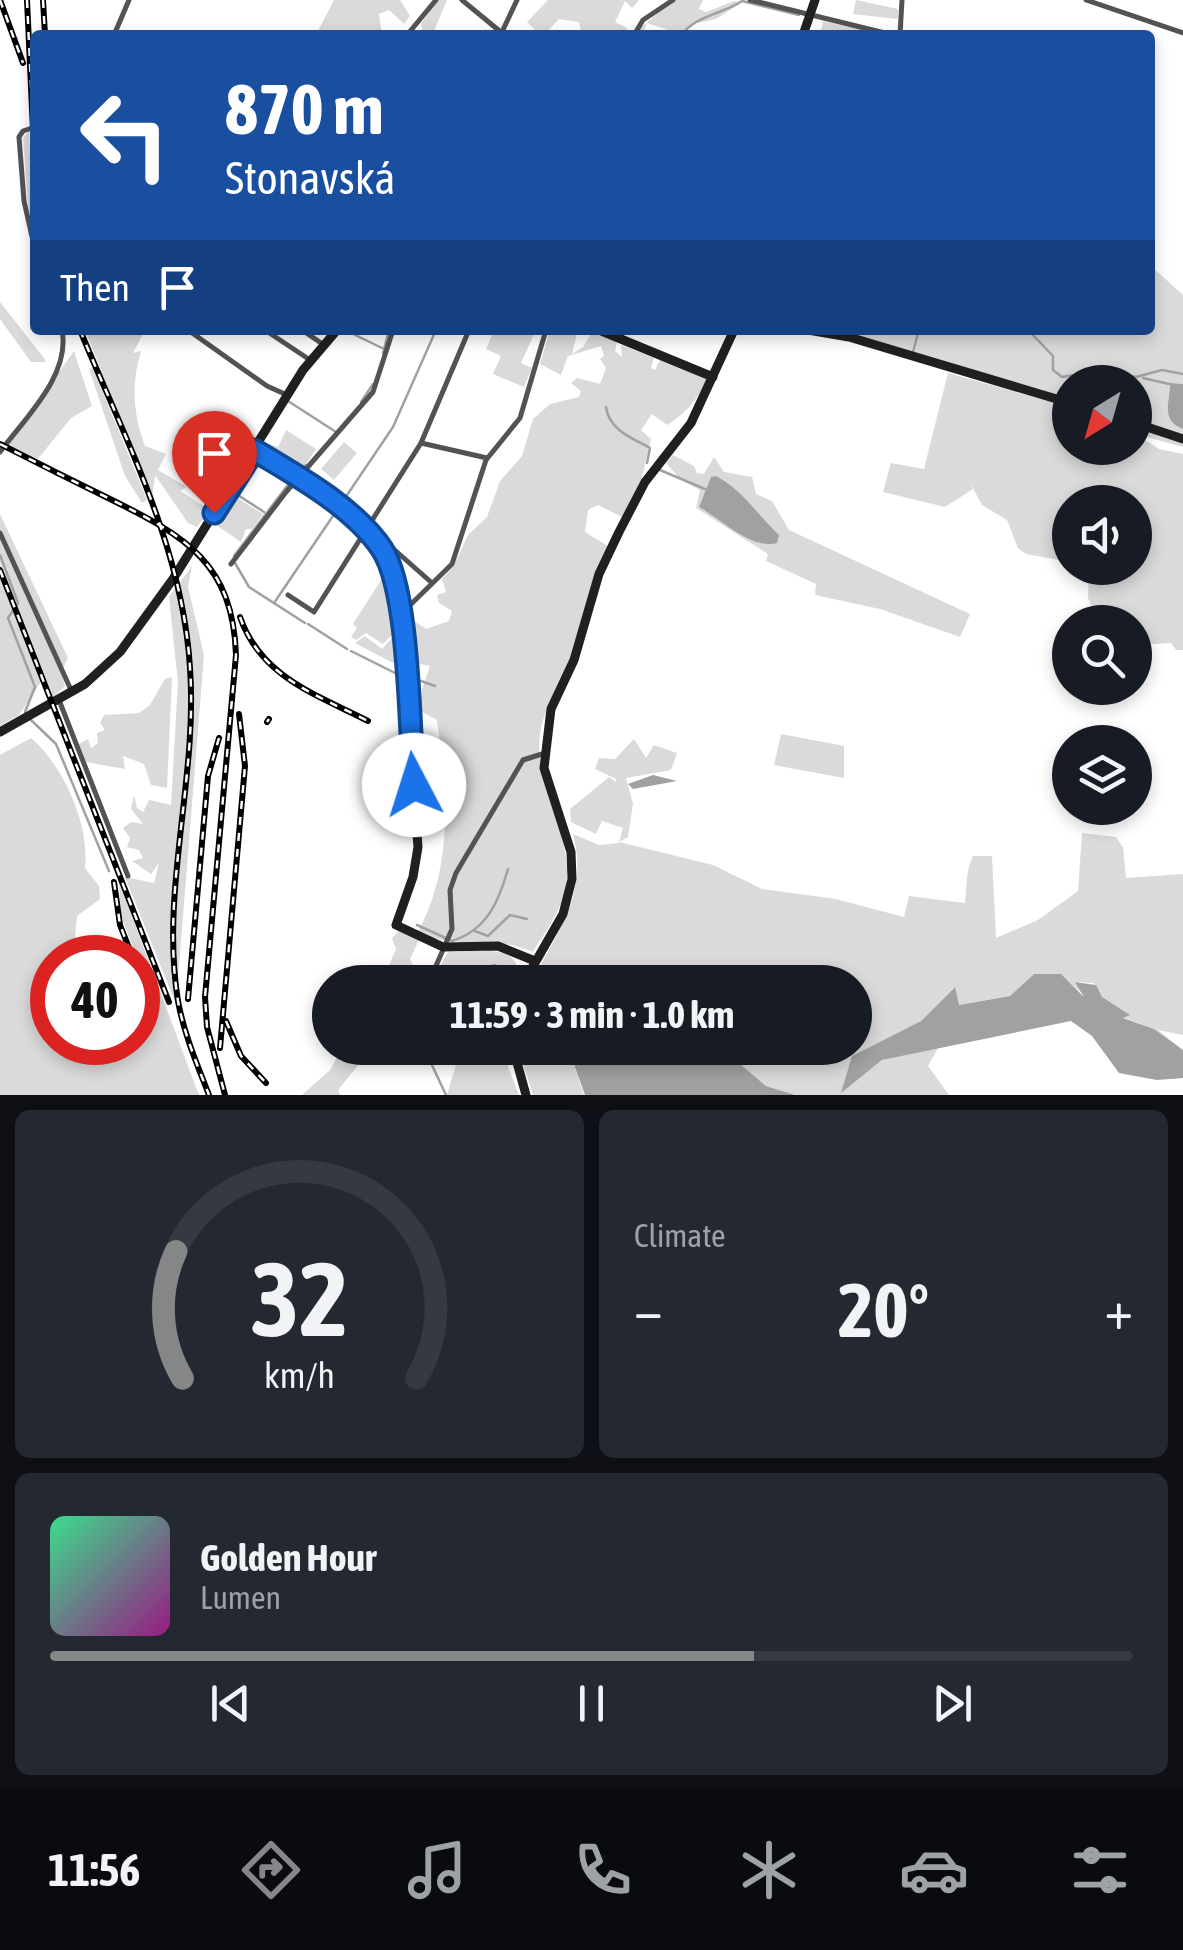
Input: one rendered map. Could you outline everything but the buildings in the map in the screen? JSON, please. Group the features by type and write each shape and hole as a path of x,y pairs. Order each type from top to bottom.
{"street":[{"path":"116,30 128,0"},
{"path":"411,30 436,0"},
{"path":"462,0 496,30"},
{"path":"503,30 517,0"},
{"path":"637,30 643,20 673,0"},
{"path":"750,0 874,30"},
{"path":"805,30 816,0"},
{"path":"898,30 902,0"},
{"path":"1086,0 1183,33"},
{"path":"30,128 19,137 30,228"},
{"path":"0,452 55,376 62,359 62,335"},
{"path":"195,335 267,386 287,395"},
{"path":"272,335 310,360"},
{"path":"309,335 324,345"},
{"path":"0,732 102,672 148,619 287,395 333,335"},
{"path":"232,564 373,392 392,335"},
{"path":"288,594 314,612 370,530 421,443 468,335"},
{"path":"400,614 452,564 464,538 488,458 520,418 545,335"},
{"path":"610,335 713,377"},
{"path":"532,965 568,899 571,852 548,789 542,754 548,716 574,660 599,574 646,482 684,434 732,335"},
{"path":"834,335 1052,398"},
{"path":"1152,428 1183,438"},
{"path":"421,443 488,458"},
{"path":"254,450 370,530 432,583"},
{"path":"370,530 390,564 400,614 418,847 414,877 396,925 446,947 498,946 534,961"},
{"path":"0,533 72,692"},
{"path":"59,700 128,876"},
{"path":"437,965 452,929 450,890 456,872 522,760 542,754"},
{"path":"518,1065 526,1095"}],"shaded area":[{"path":"334,0 400,0 410,16 404,24 389,10 379,14 381,30 319,30"},
{"path":"437,0 447,0 434,30 422,30 421,24"},
{"path":"548,0 639,0 632,8 625,1 615,22 626,30 581,30 579,22 559,19 549,30 535,30 527,22"},
{"path":"673,0 703,0 699,9 706,12 734,1 741,3 716,19 692,24 688,30 669,30 647,23 644,30 638,30"},
{"path":"856,0 898,9 898,19 853,14"},
{"path":"823,21 864,30 821,30"},
{"path":"29,131 30,222 29,219 23,138"},
{"path":"1155,270 1183,295 1183,384 1170,383 1168,409 1171,420 1183,429 1183,436 1152,426 1152,365 1052,365 1052,396 842,335 1155,335"},
{"path":"0,302 46,362 31,362 0,319"},
{"path":"87,335 142,335 133,353 141,351 135,387 145,446 166,454 158,470 187,487 180,491 210,510 197,527 188,523 155,475 152,499"},
{"path":"492,335 534,335 521,363 532,368 524,387 493,374 501,356 486,349"},
{"path":"549,335 577,335 572,354 583,347 590,335 600,335 617,342 615,351 622,357 621,345 654,358 651,368 655,370 660,360 707,379 695,400 679,416 667,425 652,414 641,430 651,439 641,481 622,517 598,505 588,510 585,532 608,546 572,655 540,734 543,774 561,832 567,871 559,907 533,952 503,944 447,941 418,932 438,881 445,802 437,720 422,712 420,695 430,666 410,662 405,624 410,618 426,629 449,621 452,611 439,603 437,595 446,592 442,579 453,567 468,535 487,517 500,481 522,456 533,419 550,404 579,397 581,391 571,383 577,378 600,384 606,368 600,359 604,356 601,346 568,356 561,375 540,364"},
{"path":"74,351 92,406 71,418 37,460 8,445"},
{"path":"93,368 147,500 142,503 125,476 89,369"},
{"path":"948,373 1052,402 1052,465 1152,465 1152,444 1183,454 1183,650 1176,650 1171,643 1152,644 1152,605 1091,605 1088,598 1089,585 1152,585 1152,485 1052,485 1052,559 1026,554 1018,548 1007,520 982,505 966,475 973,489 945,507 883,492 891,463 924,469"},
{"path":"1170,383 1183,384 1183,429 1169,416"},
{"path":"286,430 316,449 300,473 263,448 267,443 278,447"},
{"path":"1152,433 1183,443 1183,447 1152,438"},
{"path":"344,442 357,453 334,480 321,469"},
{"path":"673,455 694,466 697,473 704,474 714,457 724,472 752,477 756,494 772,501 789,530 970,614 960,637 880,609 815,595 816,584 766,561 768,554 696,508 700,490 681,480 666,463"},
{"path":"716,476 743,496 779,535 777,543 747,538 699,507 711,477"},
{"path":"234,496 263,514 252,529 246,529 241,542 216,525"},
{"path":"0,514 68,658 61,672 65,686 53,697 0,563"},
{"path":"192,566 188,587 204,655 176,1004 160,964 160,935 148,935 125,877 154,883 159,862 151,874 132,861 143,858 139,850 127,847 130,838 123,828 131,822 143,824 131,809 134,795 137,808 143,812 149,800 171,805 178,683 169,597"},
{"path":"385,574 391,585 393,634 383,644 366,633 356,640 351,637 357,628 353,624"},
{"path":"0,577 41,682 19,715 0,726"},
{"path":"396,633 399,662 395,664 355,643 365,636 382,649"},
{"path":"172,677 167,788 151,785 144,764 123,756 125,769 86,762 79,744 88,739 91,748 98,743 97,733 105,730 100,723 104,715 139,713 150,705 165,679"},
{"path":"781,734 844,746 844,778 774,765"},
{"path":"31,738 54,764 79,816 85,868 99,886 100,899 77,916 75,935 30,935 30,1065 160,1065 160,991 199,1095 0,1095 0,755"},
{"path":"634,739 646,758 654,745 677,753 671,770 626,778 633,804 628,837 619,842 623,828 602,821 596,834 571,822 570,809 609,777 616,782 616,779 595,769 599,758 615,759"},
{"path":"653,775 677,781 633,789 628,784"},
{"path":"1082,833 1116,837 1123,847 1126,878 1183,874 1183,1035 1158,1030 1183,1050 1154,1029 1099,1008 1061,975 1034,974 1010,996 958,1005 954,987 921,1021 872,1046 872,965 541,965 574,894 577,855 573,834 599,845 619,842 713,865 762,889 836,899 904,917 909,896 965,903 973,856 992,856 996,938 1038,920 1078,891","holes":["1077,982 1094,983 1101,997 1129,1015 1098,1006"]},
{"path":"119,882 139,935 128,935 121,916"},
{"path":"399,931 419,940 410,959 413,965 389,965 396,949 392,938"},
{"path":"484,951 506,954 516,965 441,965 448,952"},
{"path":"1034,974 1061,974 1084,997 1075,982 1096,985 1102,997 1130,1015 1123,1018 1154,1029 1183,1050 1183,1078 1157,1080 1119,1073 1092,1036 1071,1021 882,1060 841,1093 849,1065 872,1065 872,1046 921,1021 955,987 959,1005 1010,996"},
{"path":"938,1048 928,1066 949,1095 795,1095 766,1086 741,1065 857,1065 863,1075 884,1059"},
{"path":"333,1065 358,1065 338,1090 340,1095 302,1095"},
{"path":"456,1065 508,1065 519,1095 447,1095"},
{"path":"523,1065 574,1065 584,1095 533,1095"},
{"path":"574,1065 741,1065 766,1086 795,1095 585,1095"}],"waterway":[{"path":"686,30 742,1 799,15"},
{"path":"355,335 384,349"},
{"path":"383,353 388,335"},
{"path":"341,504 393,427 434,335"},
{"path":"913,352 918,335"},
{"path":"1033,335 1053,356 1053,370 1062,377 1097,371 1136,377 1162,370 1183,374"},
{"path":"1152,380 1169,384"},
{"path":"361,402 373,384"},
{"path":"288,401 336,432"},
{"path":"606,407 616,427 650,448 647,463"},
{"path":"300,471 306,465"},
{"path":"660,470 705,489"},
{"path":"234,556 290,482"},
{"path":"233,492 264,512"},
{"path":"274,603 335,513"},
{"path":"0,555 18,603 8,618 35,687 25,712"},
{"path":"235,563 249,587 305,623"},
{"path":"308,624 347,649"},
{"path":"351,651 399,675"},
{"path":"407,676 435,686"},
{"path":"31,720 56,744 109,871"},
{"path":"417,925 452,941 474,930 490,913 508,869"},
{"path":"475,931 488,936 510,915 527,919"},
{"path":"432,1065 446,1095"}],"railway":[{"path":"0,0 23,63"},
{"path":"27,0 30,65"},
{"path":"43,0 45,30"},
{"path":"82,335 164,537 185,623 191,709 173,918 174,960 184,1025 209,1095"},
{"path":"0,444 182,540 215,575 226,597 236,655 205,997 207,1027 225,1095"},
{"path":"0,570 169,1002"},
{"path":"240,617 249,638 276,669 310,692 368,721"},
{"path":"220,1048 245,766 239,714"},
{"path":"188,999 208,776 219,738"},
{"path":"114,882 124,935"},
{"path":"226,1021 241,1056 266,1083"}],"route":[{"path":"214,513 254,450 338,507 369,532 382,549 396,581 414,785"}]}
